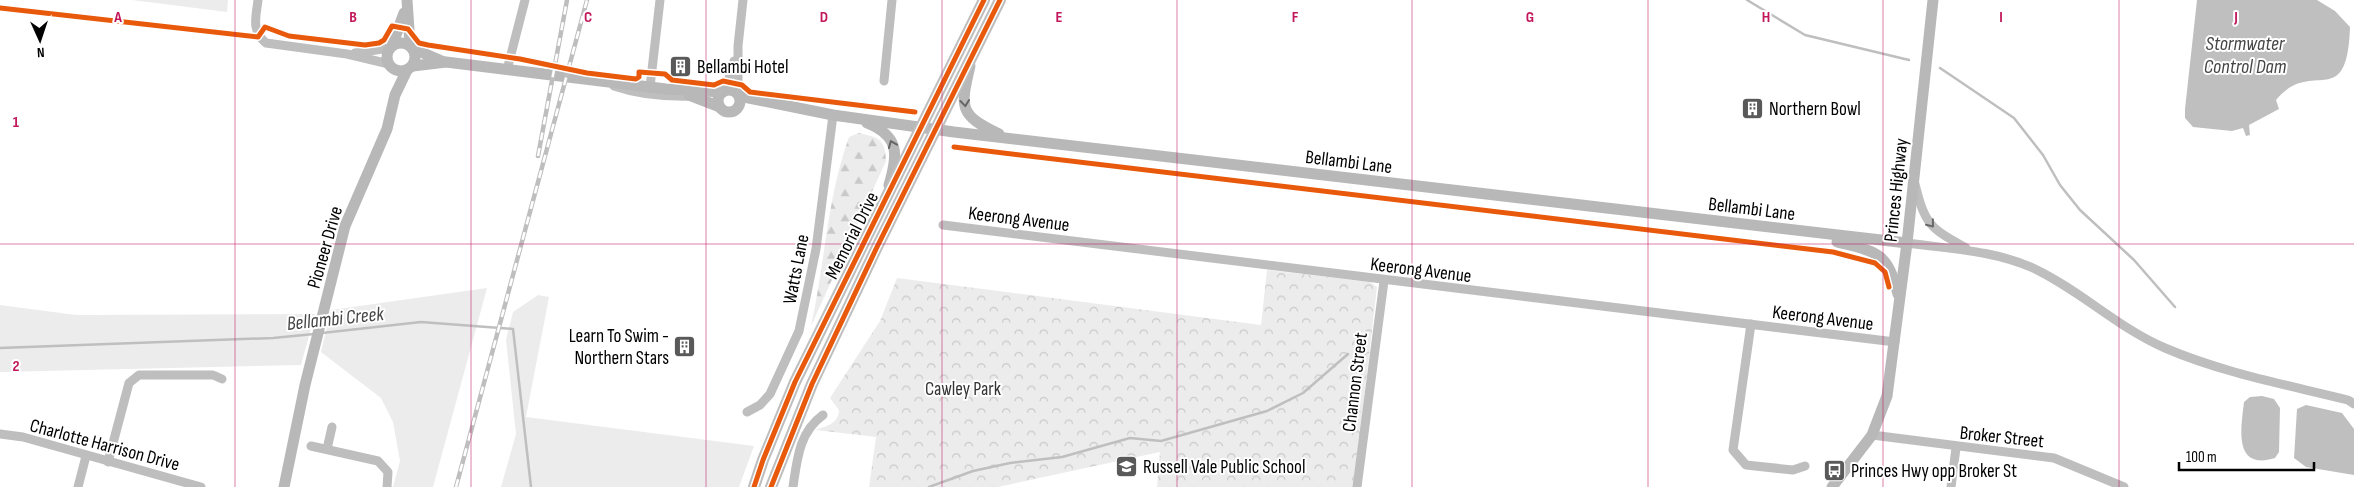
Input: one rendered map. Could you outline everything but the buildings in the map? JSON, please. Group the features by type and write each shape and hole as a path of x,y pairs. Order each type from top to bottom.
{"main road":[{"name":"Memorial Drive","path":"754,487 795,382 984,0"},
{"name":"Memorial Drive","path":"771,487 816,375 877,247 1000,0"},
{"name":"Princes Highway","path":"1832,487 1872,436 1887,396 1907,243 1933,0"},
{"path":"407,2 387,56 390,66 398,71 446,62"},
{"path":"407,2 412,47 416,57 410,68"},
{"path":"391,47 399,42 446,62 507,70 666,89 731,90 739,95 789,107"},
{"path":"973,55 965,87 967,113 981,125 1008,138"},
{"name":"Pioneer Drive","path":"390,66 395,95"},
{"name":"Pioneer Drive","path":"284,487 289,472 310,364 345,226 387,129 395,95 410,68"},
{"path":"666,89 695,96 728,112 758,107 789,107"},
{"path":"720,107 719,98 724,91"},
{"path":"736,110 740,102 739,95"},
{"name":"Bellambi Lane","path":"789,107 854,118 1008,138 1907,243"},
{"path":"854,118 882,130 888,135 895,150 893,172 881,208"},
{"path":"1789,230 1870,250 1881,256 1893,273 1900,301"},
{"name":"Pioneer Drive","path":"289,472 290,487"}],"street":[{"path":"258,0 255,28 258,37 266,43 281,47 348,54 390,66"},
{"path":"507,70 525,0"},
{"path":"650,87 660,0"},
{"path":"739,95 738,46 743,0"},
{"path":"884,81 892,0"},
{"path":"724,91 738,46"},
{"path":"348,54 391,47"},
{"path":"599,81 631,91 675,97 695,96"},
{"name":"Watts Lane","path":"747,412 760,406 770,394 799,331 816,249 833,115"},
{"path":"1914,180 1920,206 1930,225 1938,232 1971,250"},
{"name":"Keerong Avenue","path":"943,225 1384,281 1895,342"},
{"path":"1907,243 1971,250 2013,260 2039,271 2075,292 2135,334 2167,349 2226,369 2348,400 2354,404"},
{"name":"Channon Street","path":"1357,487 1384,281"},
{"path":"1750,324 1733,450 1746,465 1793,470 1805,466"},
{"path":"108,462 129,383 133,378 139,375 213,375 222,379"},
{"path":"793,487 799,452 806,431 822,415"},
{"path":"327,449 332,427"},
{"name":"Charlotte Harrison Drive","path":"0,434 23,437 201,487"},
{"name":"Broker Street","path":"1872,436 1956,448 2054,458 2124,487"},
{"path":"311,446 378,461 388,472 387,487"},
{"path":"1951,487 1956,448"},
{"path":"78,487 86,456"}],"green space":[{"path":"132,0 228,0 227,12"},
{"path":"859,133 880,140 884,148 886,161 811,326 836,183 849,137"},
{"name":"Cawley Park","path":"1267,270 1370,282 1377,287 1354,487 1157,487 1160,452 998,487 869,487 876,437 816,430 831,424 837,419 839,410 830,398 880,321 897,278 1261,325"},
{"path":"487,288 433,487 393,487 400,461 393,422 381,398 321,352 331,310"},
{"path":"538,295 549,297 526,417 754,446 739,487 501,487 516,434 506,340 513,312"},
{"path":"0,305 76,315 315,314 301,365 0,372"}],"water":[{"name":"Stormwater Control Dam","path":"2197,0 2317,0 2335,11 2350,27 2347,53 2342,69 2335,77 2302,82 2289,88 2276,100 2279,109 2249,125 2250,135 2246,136 2243,128 2232,131 2193,127 2185,118 2185,109"},
{"path":"2262,396 2274,399 2280,408 2279,452 2275,458 2261,460 2252,458 2246,453 2241,435 2244,402 2250,397"},
{"path":"2306,405 2342,413 2354,429 2354,475 2306,467 2294,458 2297,409"}],"waterway":[{"path":"1747,0 1805,35 1909,60"},
{"path":"1940,68 2014,118 2043,155 2060,185 2080,210 2134,260 2175,307"},
{"name":"Bellambi Creek","path":"322,333 421,322 513,329 531,487"},
{"name":"Bellambi Creek","path":"0,348 273,338 314,334"},
{"path":"929,487 973,471 1010,463 1062,457 1130,438 1161,441 1267,411 1303,393 1348,354"}],"railway":[{"path":"538,156 567,0"},
{"path":"456,487 587,0"}],"cycle path":[{"path":"754,487 795,382 984,0"},
{"path":"771,487 812,384 877,247 1000,0"},
{"path":"0,8 258,37 265,27 289,36 365,45 379,43 384,40 392,26 408,29 419,43 520,59 587,73 636,79 639,77 639,72 665,74 672,80 714,85 723,81 742,85 750,92 915,112"},
{"path":"954,147 1833,252 1875,263 1885,272 1889,287"}],"place":[{"name":"Bellambi Hotel","path":"681,66"},
{"name":"Northern Bowl","path":"1753,108"},
{"name":"Learn To Swim - Northern Stars","path":"685,346"},
{"name":"Russell Vale Public School","path":"1127,466"},
{"name":"Princes Hwy opp Broker St","path":"1835,470"}]}
